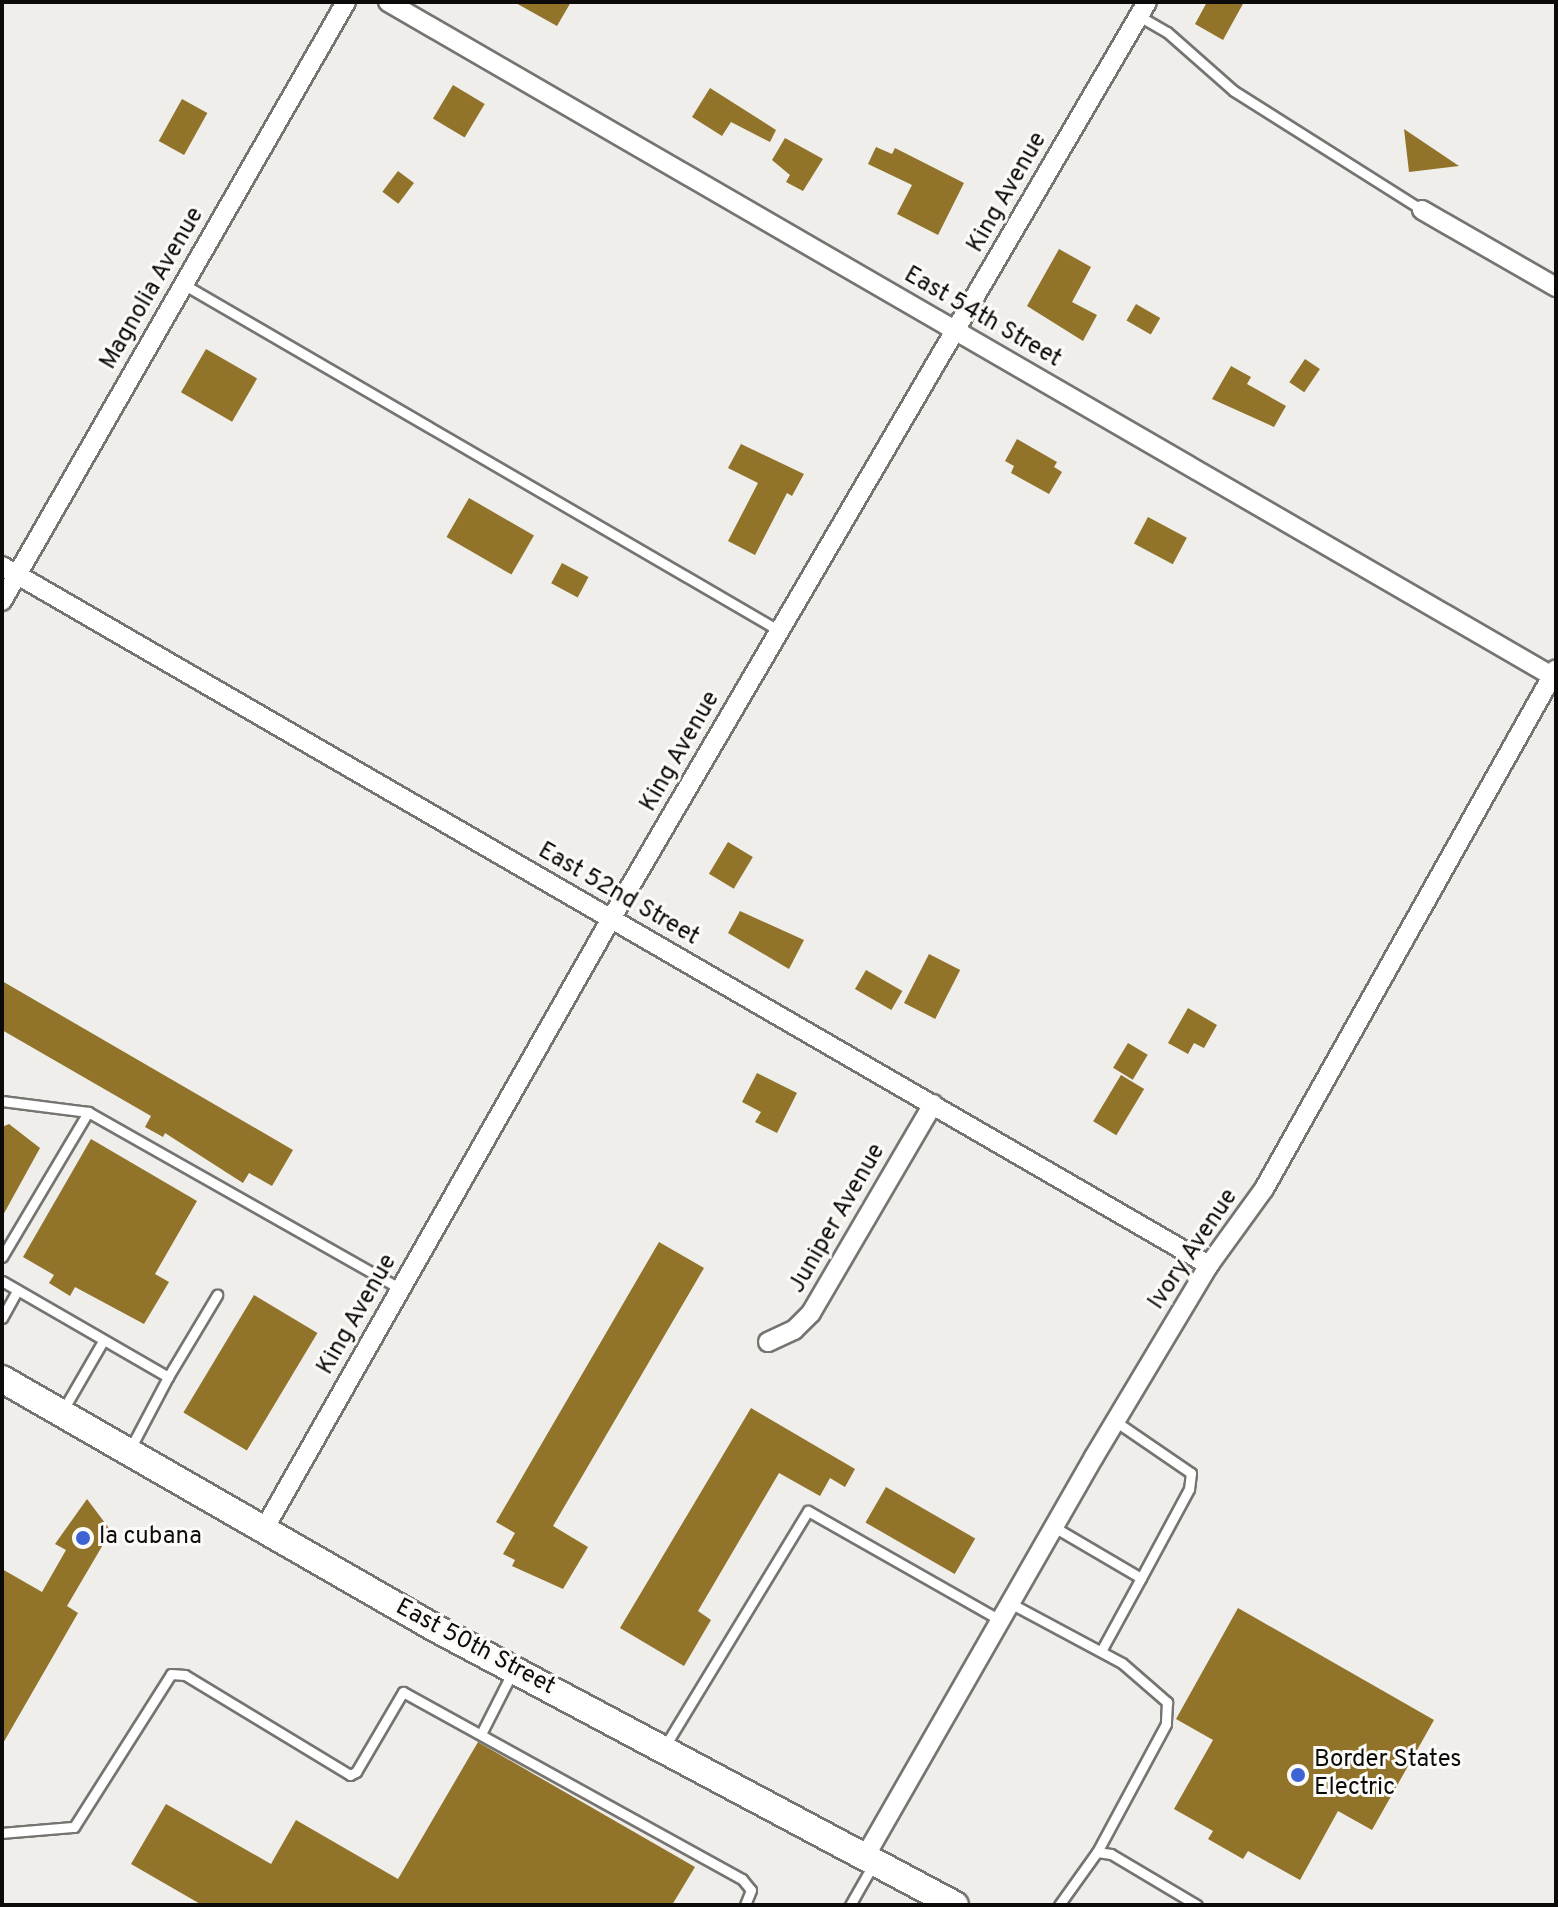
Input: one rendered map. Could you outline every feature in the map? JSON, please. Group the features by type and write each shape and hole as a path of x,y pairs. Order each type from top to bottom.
{"main road":[{"name":"East 50th Street","path":"2,1379 263,1531 514,1670 955,1905"}],"street":[{"name":"Magnolia Avenue","path":"2,601 10,571 183,284 346,2"},
{"name":"East 54th Street","path":"388,2 1554,672"},
{"name":"King Avenue","path":"263,1531 611,919 1143,9"},
{"path":"1422,210 1556,287"},
{"name":"East 52nd Street","path":"10,571 1209,1265"},
{"name":"Ivory Avenue","path":"871,1858 1053,1527 1209,1265 1264,1189 1554,672"},
{"name":"Juniper Avenue","path":"768,1342 794,1330 811,1313 933,1104"}],"lane":[{"path":"1143,9 1234,91 1422,210"},
{"path":"183,284 780,631"},
{"path":"2,1101 88,1112 401,1289"},
{"path":"2,1257 88,1112"},
{"path":"2,1281 168,1377"},
{"path":"2,1318 17,1291"},
{"path":"128,1452 217,1295"},
{"path":"62,1413 103,1341"},
{"path":"1101,1651 1189,1489 1191,1473 1115,1421"},
{"path":"664,1749 808,1511 1000,1620"},
{"path":"1053,1527 1141,1578"},
{"path":"1010,1603 1101,1651 1167,1702 1166,1724 1097,1852 1059,1905"},
{"path":"481,1734 514,1670"},
{"path":"2,1833 74,1827 171,1674 185,1675 350,1775 356,1772 403,1692 742,1879 751,1890 745,1905"},
{"path":"1097,1852 1111,1854 1197,1905"},
{"path":"850,1905 871,1858"}],"building":[{"path":"514,2 571,2 557,26"},
{"path":"1207,2 1244,2 1223,40 1195,24"},
{"path":"453,85 485,104 465,137 433,118"},
{"path":"710,88 776,130 770,142 731,122 722,136 692,117"},
{"path":"182,99 207,113 184,155 159,141"},
{"path":"1404,129 1459,166 1409,172"},
{"path":"785,138 823,159 803,191 786,182 790,175 772,160"},
{"path":"876,147 892,154 895,148 964,183 938,235 897,214 912,185 868,164"},
{"path":"398,171 414,183 398,204 382,192"},
{"path":"1059,249 1091,267 1072,302 1097,315 1083,341 1027,306"},
{"path":"1136,304 1160,318 1151,334 1126,320"},
{"path":"206,349 257,378 232,422 181,392"},
{"path":"1305,359 1320,369 1304,392 1289,382"},
{"path":"1231,366 1251,377 1247,384 1286,406 1274,427 1212,399"},
{"path":"1017,439 1057,462 1054,467 1062,472 1049,494 1011,473 1014,466 1005,461"},
{"path":"741,444 804,474 792,496 787,493 755,555 728,541 758,483 728,468"},
{"path":"469,498 534,535 511,574 446,537"},
{"path":"1148,517 1187,538 1173,564 1134,543"},
{"path":"562,563 588,577 578,597 551,583"},
{"path":"728,842 753,857 734,889 709,874"},
{"path":"740,911 804,940 789,969 728,933"},
{"path":"929,954 960,970 935,1019 904,1003"},
{"path":"866,970 902,991 891,1010 855,989"},
{"path":"2,981 293,1150 272,1186 249,1173 243,1183 165,1133 163,1137 145,1127 151,1116 2,1030"},
{"path":"1188,1008 1217,1025 1204,1048 1194,1043 1188,1054 1168,1043"},
{"path":"1128,1043 1148,1055 1133,1080 1113,1068"},
{"path":"757,1073 797,1093 777,1133 755,1122 761,1112 742,1102"},
{"path":"1121,1075 1144,1089 1116,1135 1093,1121"},
{"path":"9,1124 40,1148 2,1217 2,1127"},
{"path":"91,1139 197,1201 155,1274 169,1282 144,1324 75,1287 70,1296 49,1283 54,1275 23,1257"},
{"path":"659,1242 704,1268 553,1526 588,1547 563,1589 512,1566 515,1560 503,1554 515,1533 496,1522"},
{"path":"254,1295 317,1333 247,1451 183,1412"},
{"path":"751,1408 855,1469 845,1487 830,1478 820,1496 779,1473 698,1611 711,1620 684,1666 620,1628"},
{"path":"886,1487 975,1538 955,1574 866,1523"},
{"path":"87,1499 111,1531 67,1606 78,1613 2,1745 2,1569 42,1592 66,1550 55,1544"},
{"name":"Border States Electric","path":"1238,1608 1434,1720 1372,1830 1338,1811 1300,1880 1248,1851 1243,1859 1208,1839 1213,1831 1174,1809 1213,1740 1176,1719"},
{"path":"478,1742 695,1867 672,1905 202,1905 131,1864 166,1804 271,1864 296,1820 398,1879"}],"place":[{"name":"la cubana","path":"83,1538"},
{"name":"Border States Electric","path":"1298,1775"}]}
